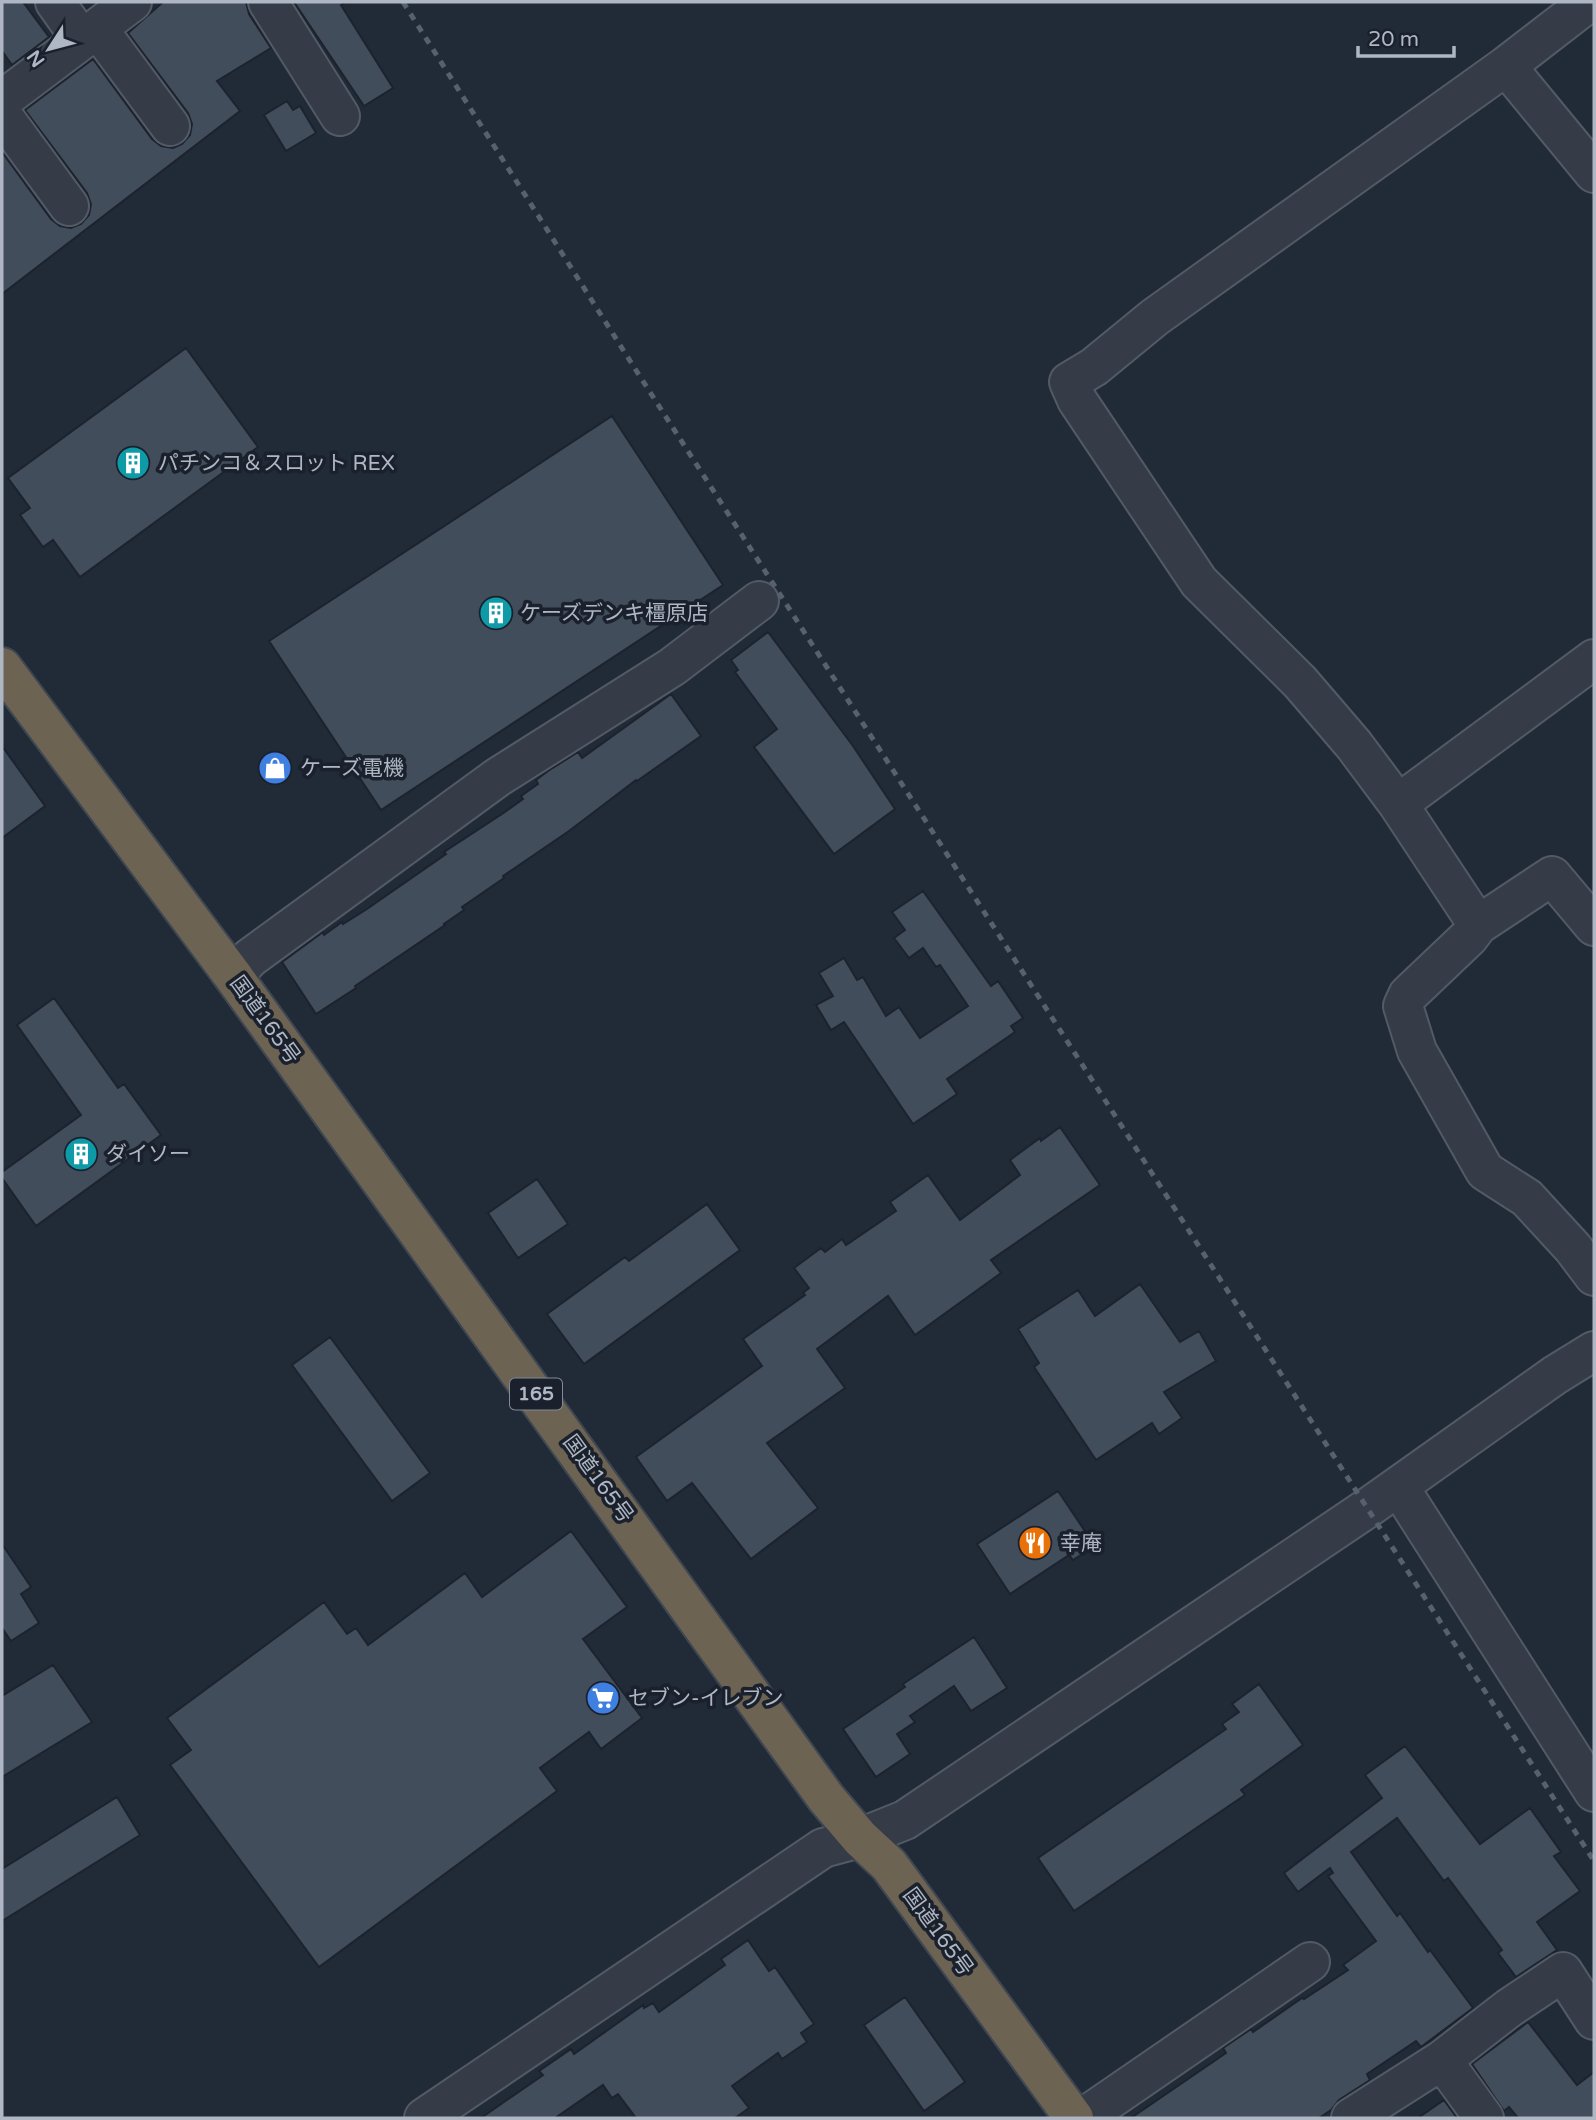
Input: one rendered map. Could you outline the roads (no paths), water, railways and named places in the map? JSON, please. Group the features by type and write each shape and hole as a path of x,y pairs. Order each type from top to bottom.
{"highway":[{"name":"国道165号","path":"2,667 233,975 826,1798 860,1838 889,1865 1074,2118"}],"street":[{"path":"55,2 90,34 170,126"},
{"path":"2,100 132,2"},
{"path":"268,2 340,116"},
{"path":"1478,925 1398,804 1354,745 1300,682 1199,583 1077,400 1069,382 1094,367 1155,317 1506,66 1589,2"},
{"path":"1506,66 1594,173"},
{"path":"2,115 69,206"},
{"path":"233,975 250,958 498,777 672,667 759,601"},
{"path":"1398,804 1594,659"},
{"path":"1587,1253 1527,1198 1485,1171 1417,1051 1402,1006 1408,995 1469,937 1478,925 1552,876 1594,926"},
{"path":"424,2118 823,1848 860,1838 905,1820 1399,1487 1594,1351"},
{"path":"1399,1487 1594,1792"},
{"path":"1083,2118 1310,1962"},
{"path":"1351,2118 1442,2060 1509,2008 1563,1972 1594,2020"},
{"path":"1442,2060 1484,2118"}],"railway":[{"path":"403,2 639,375 1594,1861"}],"place":[{"name":"パチンコ＆スロット REX","path":"133,463"},
{"name":"ケーズデンキ橿原店","path":"496,613"},
{"name":"ケーズ電機","path":"275,768"},
{"name":"ダイソー","path":"81,1154"},
{"name":"幸庵","path":"1035,1543"},
{"name":"セブン-イレブン","path":"603,1698"}]}
